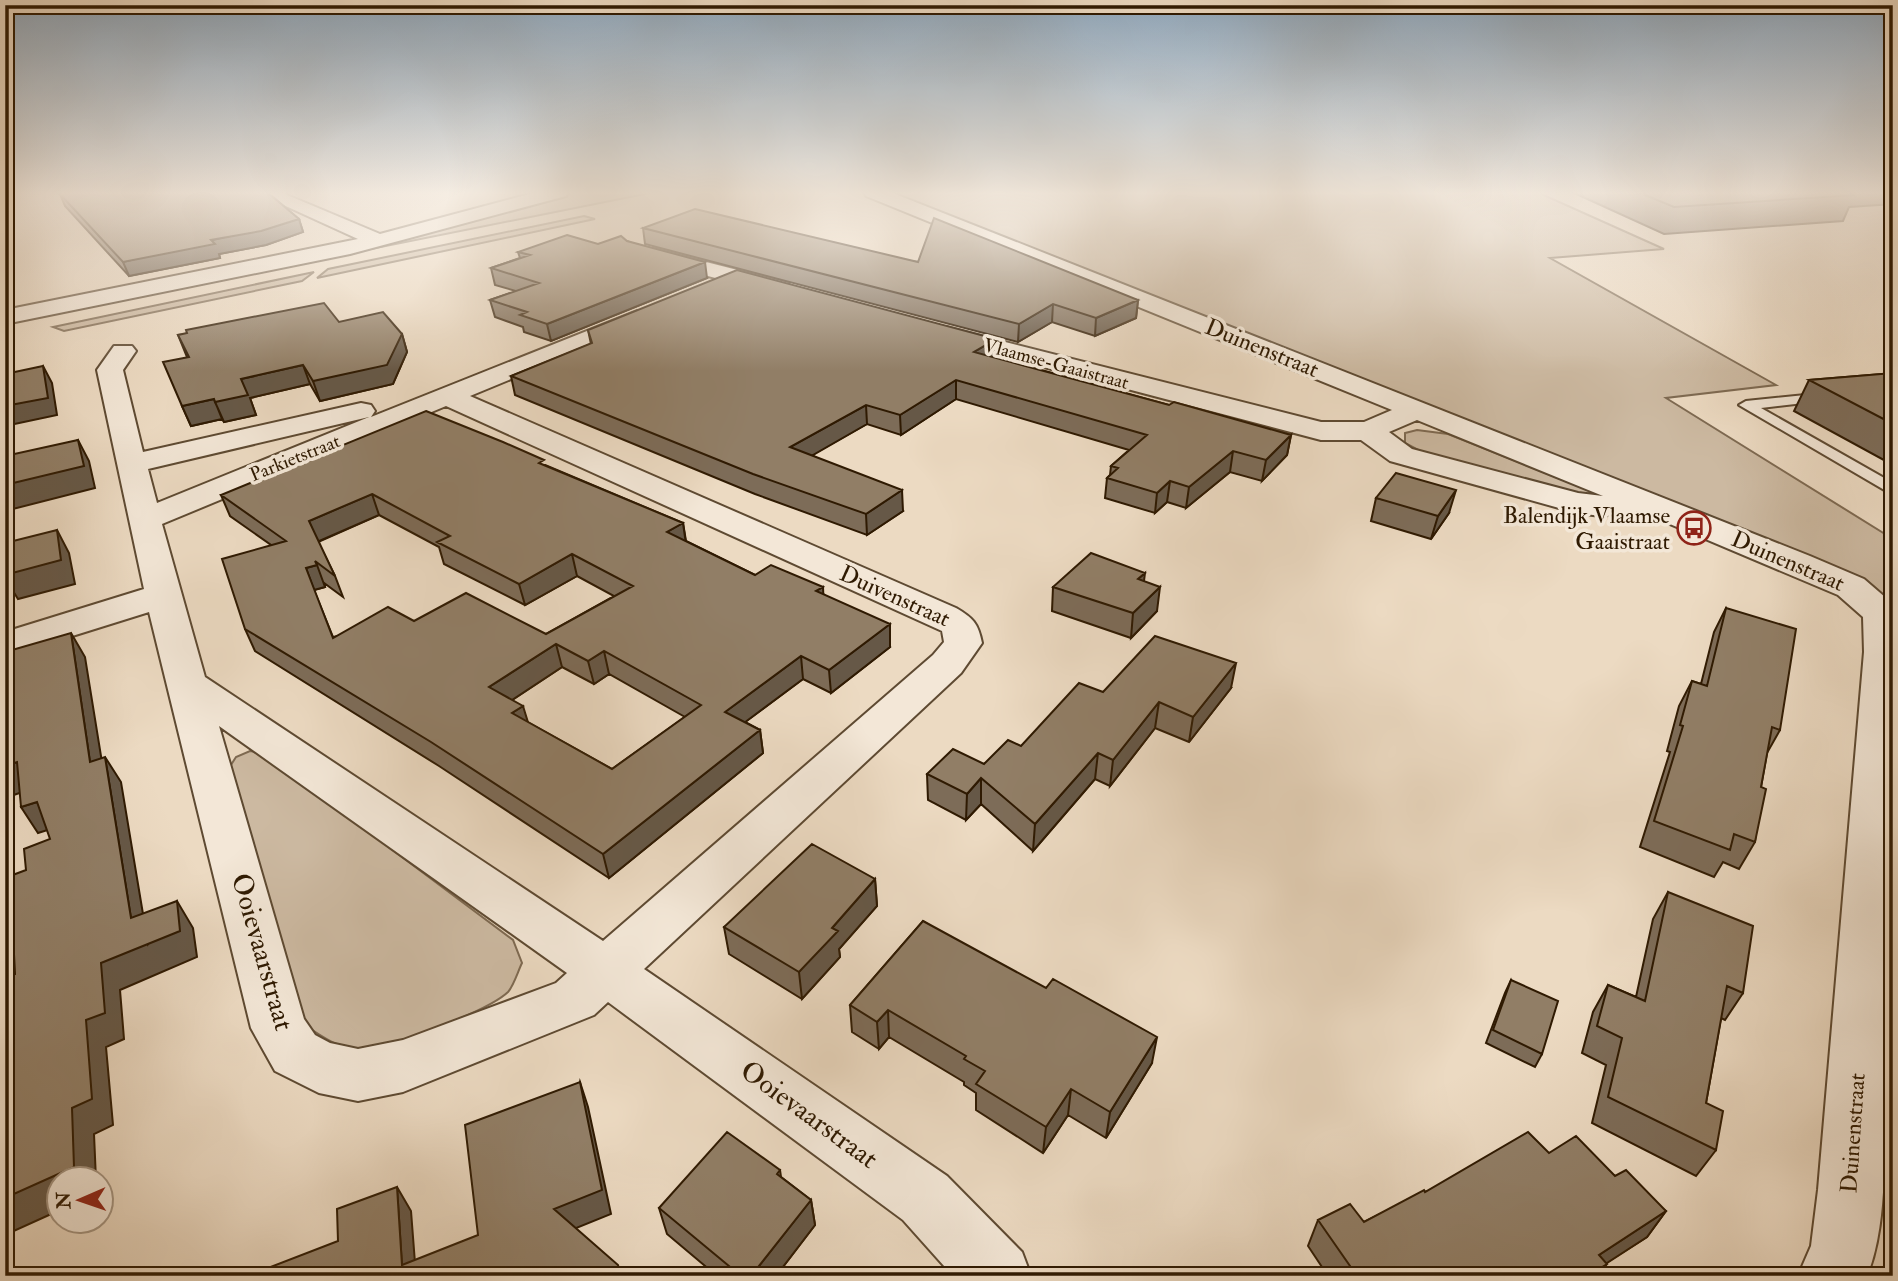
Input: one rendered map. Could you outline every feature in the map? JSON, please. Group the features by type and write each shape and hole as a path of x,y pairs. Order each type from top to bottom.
{"street":[{"path":"5,317 326,252"},
{"path":"644,252 801,294"},
{"name":"Duinenstraat","path":"1022,252 1851,587 1882,614 1884,652 1850,1190 1843,1254 1831,1276"},
{"path":"699,292 737,277"},
{"name":"Parkietstraat","path":"144,520 661,308"},
{"name":"Vlaamse-Gaaistraat","path":"917,326 1295,426 1341,433 1368,431 1417,410"},
{"name":"Ooievaarstraat","path":"123,351 110,370 144,520 279,1028 295,1053 319,1067 358,1075 403,1066 575,999 605,972"},
{"name":"Parkietstraat","path":"131,464 391,404 446,396"},
{"name":"Duivenstraat","path":"446,396 960,626 963,643 947,664 605,972"},
{"path":"1368,431 1401,455 1577,503 1601,506 1642,501"},
{"path":"5,645 164,595"},
{"name":"Ooievaarstraat","path":"189,685 605,972 925,1198 998,1276"}],"lane":[{"path":"1839,396 1746,405 1893,490"}],"shaded area":[{"path":"334,252 357,252 22,319"},
{"path":"411,252 441,252 317,278 328,269"},
{"path":"1033,252 1629,252 1550,258 1776,385 1666,398 1893,539 1893,607"},
{"path":"314,272 302,281 64,331 53,327"},
{"path":"1417,430 1448,434 1593,492 1596,496 1590,498 1422,452 1405,443 1405,433"},
{"path":"250,751 263,753 513,940 522,963 508,992 481,1009 438,1027 394,1042 362,1049 337,1044 299,1021 229,768 236,757"}],"building":[{"path":"114,252 175,252 123,262"},
{"path":"518,252 667,252 705,262 547,324 520,315 527,312 490,300 539,283 491,268 530,255"},
{"path":"736,252 875,252 918,262 922,252 1018,252 1138,300 1096,318 1053,304 1019,324"},
{"path":"737,270 996,339 974,352 1169,405 1174,402 1291,435 1266,460 1233,451 1189,487 1170,481 1157,493 1107,478 1118,468 1111,466 1147,435 956,380 900,415 866,405 790,447 902,490 866,514 753,474 511,376 592,343 588,330"},
{"path":"324,303 339,322 383,312 402,334 387,365 313,381 303,365 241,379 248,395 182,406 163,362 189,357 178,335 187,333 186,330"},
{"path":"43,366 48,398 5,406 5,374"},
{"path":"1893,373 1893,424 1809,380"},
{"path":"426,411 544,460 539,463 683,523 667,532 755,575 771,565 823,587 816,591 890,624 829,670 801,656 725,712 760,730 603,854 431,742 245,629 222,559 286,541 221,495","holes":["372,494 450,536 437,542 519,584 572,554 633,586 546,634 466,593 414,621 388,607 333,638 306,568 317,565 315,561 335,576 309,521","556,644 588,661 604,651 701,705 612,769 512,713 523,706 489,687"]},
{"path":"78,440 84,466 5,485 5,456"},
{"path":"1396,473 1456,490 1438,516 1376,498"},
{"path":"57,530 61,560 5,575 5,543"},
{"path":"1091,553 1145,573 1138,579 1160,587 1133,613 1053,587"},
{"path":"1726,608 1796,629 1780,730 1772,727 1761,787 1766,789 1755,842 1734,834 1730,850 1654,821 1683,726 1680,725 1692,681 1707,686"},
{"path":"71,633 90,762 105,757 131,918 177,901 180,931 101,963 105,1013 86,1020 92,1099 72,1108 74,1166 46,1166 46,1180 5,1198 5,978 15,974 10,876 26,870 24,849 50,839 37,802 21,807 17,762 5,766 5,652"},
{"path":"1155,636 1236,663 1193,717 1159,702 1113,760 1098,753 1035,824 981,778 967,794 927,774 953,749 984,764 1008,740 1021,746 1079,683 1103,692"},
{"path":"812,844 875,879 832,928 838,931 799,972 724,927"},
{"path":"1668,892 1753,926 1743,993 1727,986 1706,1103 1723,1111 1716,1150 1608,1097 1622,1038 1597,1026 1608,985 1645,1001"},
{"path":"923,921 1046,988 1053,979 1157,1037 1110,1112 1071,1089 1046,1127 976,1084 985,1071 964,1059 966,1056 888,1010 877,1022 850,1005"},
{"path":"1511,980 1558,1001 1542,1054 1493,1030"},
{"path":"580,1082 602,1190 554,1209 618,1265 621,1276 255,1276 255,1273 338,1241 337,1209 397,1187 402,1265 478,1235 465,1125"},
{"path":"727,1132 780,1170 777,1174 811,1200 751,1276 741,1276 659,1208"},
{"path":"1528,1132 1549,1153 1576,1136 1615,1176 1626,1170 1666,1211 1599,1255 1607,1264 1588,1276 1357,1276 1318,1220 1350,1204 1364,1222 1424,1190 1425,1192"}],"place":[{"name":"Balendijk Vlaamse Gaaistraat","path":"1694,528"}]}
